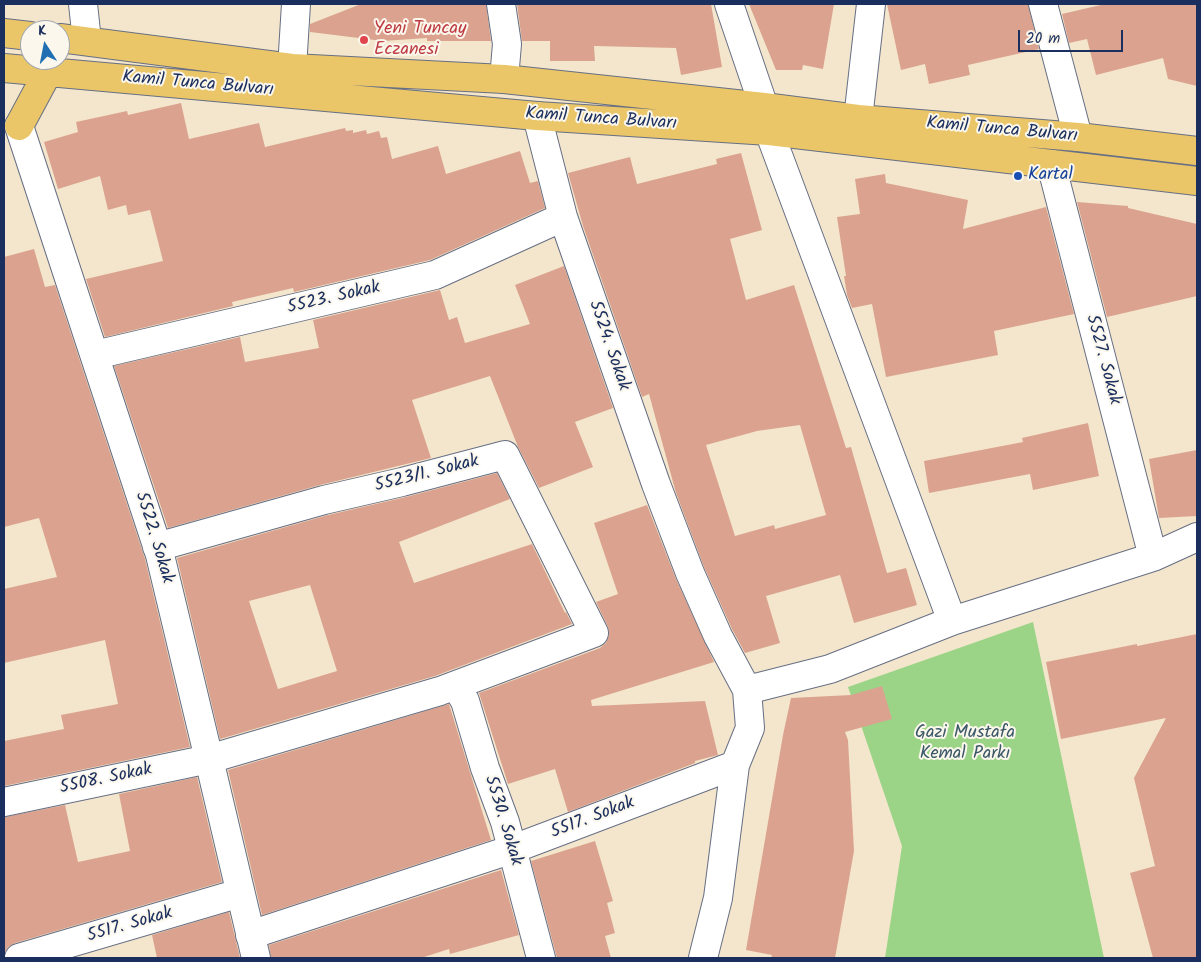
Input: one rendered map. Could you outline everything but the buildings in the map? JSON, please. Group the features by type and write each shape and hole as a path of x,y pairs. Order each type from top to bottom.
{"main road":[{"path":"4,33 20,35"},
{"name":"Kamil Tunca Bulvarı","path":"70,39 292,68 504,79 1051,164 1197,181"},
{"name":"Kamil Tunca Bulvarı","path":"4,68 537,116 858,119 1078,137 1197,151"},
{"path":"12,128 48,72"}],"street":[{"path":"83,4 87,41"},
{"path":"292,68 296,4"},
{"path":"501,4 507,44 504,79"},
{"path":"729,4 767,119 952,622"},
{"path":"858,119 871,4"},
{"path":"1043,4 1078,137"},
{"name":"5524. Sokak","path":"537,116 563,218 656,484 690,573 718,636 747,690"},
{"name":"5522. Sokak","path":"12,128 95,354 158,547 253,946"},
{"name":"5527. Sokak","path":"1051,164 1153,557"},
{"name":"5523. Sokak","path":"95,354 435,275 563,218"},
{"name":"5523/1. Sokak","path":"158,547 324,500 505,455 594,633"},
{"path":"703,958 718,898 735,765 750,728 747,690 830,669 952,622 1153,557 1197,537"},
{"name":"5508. Sokak","path":"4,802 209,759 456,686 594,633"},
{"name":"5530. Sokak","path":"456,686 466,701 486,768 505,822 541,958"},
{"name":"5517. Sokak","path":"253,946 735,765"},
{"name":"5517. Sokak","path":"19,958 240,893"}],"green space":[{"name":"Gazi Mustafa Kemal Parkı","path":"1033,622 1104,958 885,958 902,846 848,687"}],"place":[{"name":"Yeni Tuncay Eczanesi","path":"364,40"},
{"name":"Kartal","path":"1018,176"}]}
